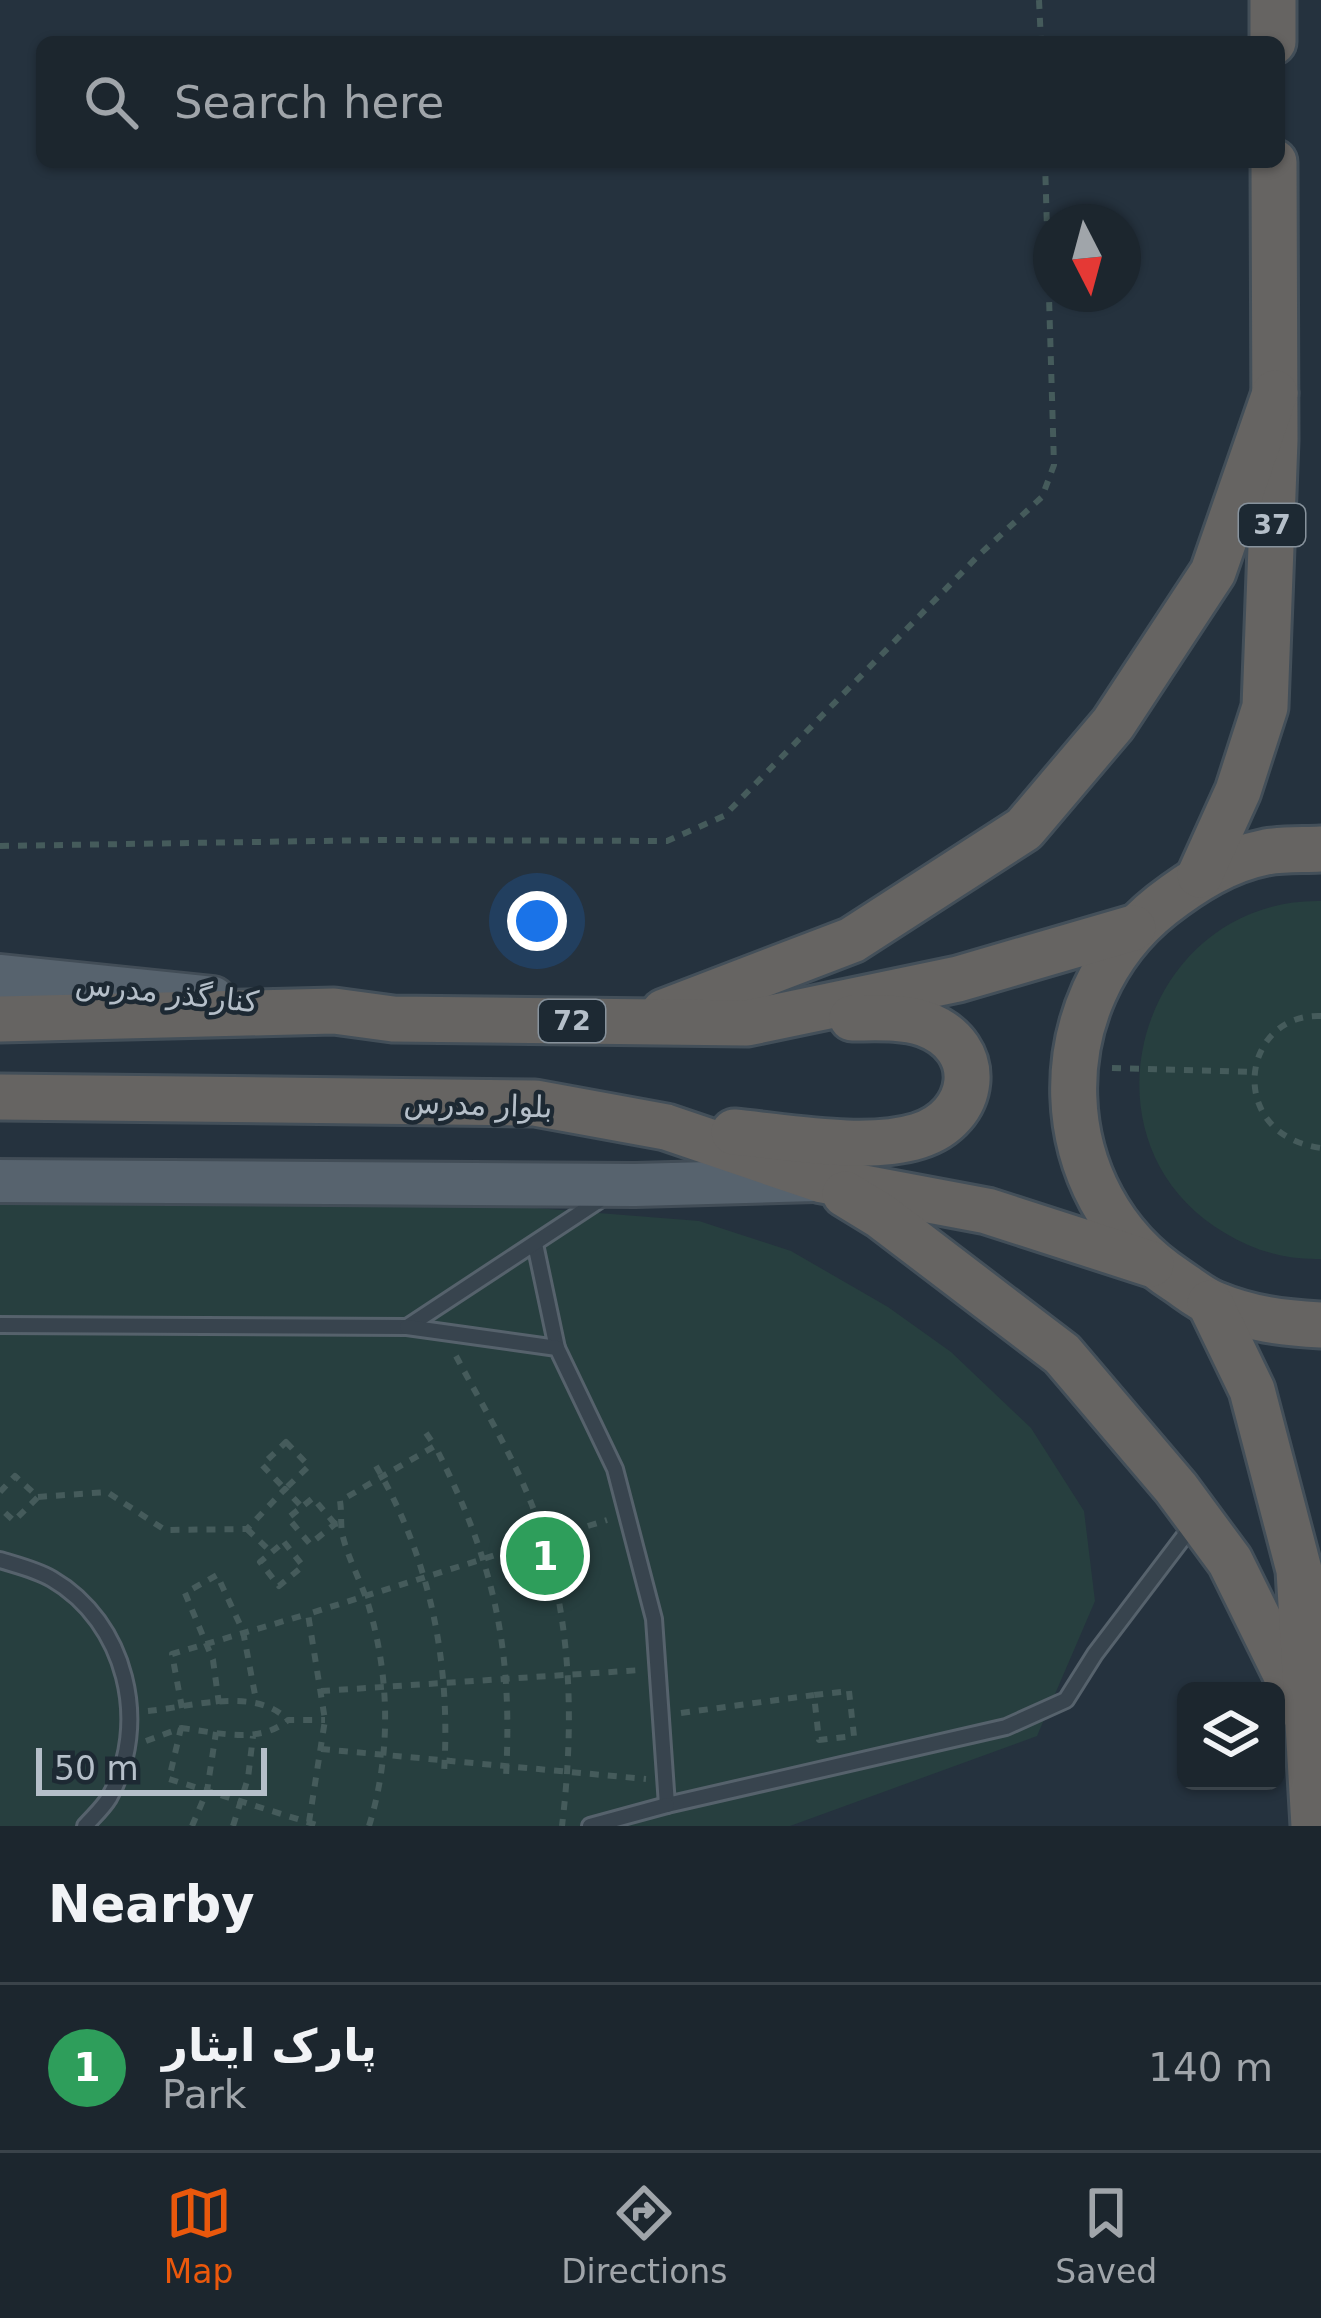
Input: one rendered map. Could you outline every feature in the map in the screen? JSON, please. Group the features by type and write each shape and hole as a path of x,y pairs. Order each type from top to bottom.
{"highway":[{"path":"1273,0 1274,36"},
{"name":"37","path":"1201,875 1238,791 1265,707 1275,393 1274,168"},
{"path":"637,1022 852,940 1024,829 1113,724 1213,572 1275,393"},
{"name":"37","path":"1321,849 1266,852 1201,875 1133,928 1091,992 1073,1067 1075,1121 1089,1175 1115,1223 1151,1264 1210,1303 1268,1322 1321,1325"},
{"name":"72","path":"0,1019 334,1011 393,1019 747,1023 958,980 1133,928"},
{"path":"666,1127 880,1140 916,1137 948,1123 966,1099 968,1074 956,1046 927,1025 890,1018 766,1019"},
{"name":"بلوار مدرس","path":"0,1097 535,1103 666,1127 822,1180 987,1211 1151,1264"},
{"path":"822,1180 881,1216 1062,1354 1230,1561 1308,1719"},
{"path":"1210,1303 1252,1390 1299,1570 1315,1826"}],"main road":[{"name":"کنارگذر مدرس","path":"0,976 334,1011"},
{"path":"0,1181 635,1185 822,1180"}],"lane":[{"path":"407,1327 595,1202 635,1185"},
{"path":"536,1244 557,1348 615,1469 653,1619 667,1805"},
{"path":"0,1325 407,1327 557,1348"},
{"path":"590,1826 1006,1726 1066,1700 1198,1518"},
{"path":"0,1560 52,1579 93,1613 121,1660 131,1712 128,1748 109,1798 85,1826"}],"path":[{"path":"1040,0 1041,36"},
{"path":"0,846 667,841 724,816 979,555 1042,497 1054,465 1045,168"},
{"path":"1321,1016 1282,1026 1263,1046 1254,1072 1256,1100 1269,1125 1292,1142 1321,1148"},
{"path":"1073,1067 1254,1072"},
{"path":"442,1332 532,1505 553,1574 568,1675 568,1771 562,1826"},
{"path":"426,1433 468,1511 492,1587 506,1678 506,1777"},
{"path":"247,1529 285,1489 309,1466 286,1442 262,1465 285,1489 302,1507"},
{"path":"369,1826 381,1787 383,1687 366,1596 338,1523 340,1501 435,1446"},
{"path":"376,1466 406,1526 439,1630 445,1683 444,1773"},
{"path":"0,1492 16,1476 38,1497"},
{"path":"0,1508 14,1521 38,1497 106,1492 165,1530 247,1529 271,1552"},
{"path":"314,1498 338,1523 310,1544 288,1518 314,1498"},
{"path":"182,1708 172,1654 627,1514"},
{"path":"284,1542 304,1566 279,1586 260,1562 298,1530"},
{"path":"219,1704 207,1643 185,1593 217,1575 243,1631 256,1700"},
{"path":"308,1614 325,1720 309,1822"},
{"path":"321,1691 657,1669"},
{"path":"661,1716 814,1695 849,1691 854,1736 819,1739 814,1695"},
{"path":"131,1712 256,1700 287,1720"},
{"path":"128,1748 181,1728 253,1736 287,1720 325,1720"},
{"path":"181,1728 169,1779 320,1826"},
{"path":"192,1826 206,1791 216,1732"},
{"path":"233,1826 253,1736"},
{"path":"321,1749 666,1780"}],"green space":[{"path":"1321,901 1321,1259 1308,1259 1271,1253 1236,1239 1177,1192 1149,1142 1139,1087 1147,1031 1170,980 1208,939 1259,911"},
{"path":"0,1200 497,1205 699,1221 791,1251 888,1307 951,1352 1031,1428 1084,1511 1095,1601 1037,1736 790,1826 0,1826"}],"place":[{"name":"پارک ایثار","path":"545,1556"}]}
